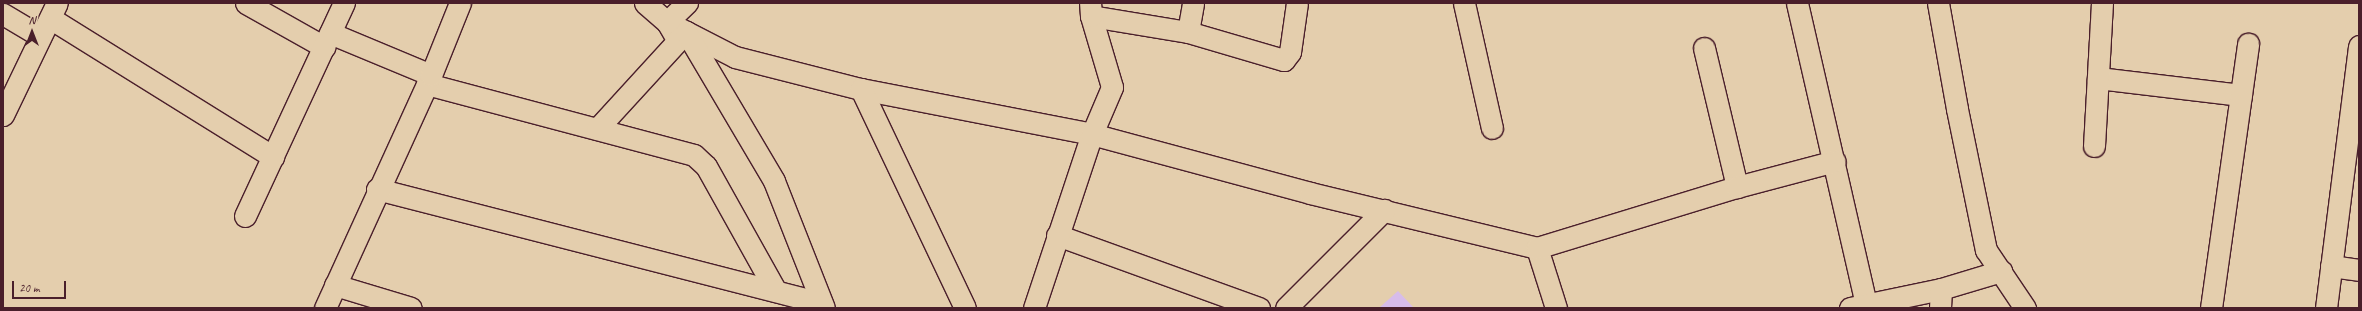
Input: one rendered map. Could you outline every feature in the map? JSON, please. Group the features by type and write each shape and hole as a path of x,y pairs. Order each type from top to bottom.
{"street":[{"path":"246,3 327,40 429,80 597,129 694,154 706,166 779,293"},
{"path":"245,216 344,3"},
{"path":"325,308 377,189 429,80 460,3"},
{"path":"645,3 667,22 771,175 820,304"},
{"path":"667,22 687,3"},
{"path":"1188,32 1192,3"},
{"path":"1034,308 1057,235 1092,134 1112,87 1090,10 1188,32 1284,60 1290,52 1297,3"},
{"path":"1464,3 1492,128"},
{"path":"1797,3 1835,161 1858,306 1940,299 2000,270"},
{"path":"1938,3 1957,109 1986,250 2025,308"},
{"path":"2094,146 2102,3"},
{"path":"3,115 53,11 273,157"},
{"path":"3,14 40,36"},
{"path":"597,129 679,40"},
{"path":"679,40 735,57 861,89 1092,134 1537,248 1737,187 1835,161"},
{"path":"2211,308 2248,44"},
{"path":"2326,308 2331,266 2355,117 2359,46"},
{"path":"1704,48 1737,187"},
{"path":"2098,78 2241,95"},
{"path":"861,89 965,308"},
{"path":"377,189 820,304"},
{"path":"1286,308 1384,210"},
{"path":"1057,235 1259,308"},
{"path":"1537,248 1556,308"},
{"path":"2331,266 2359,270"},
{"path":"335,285 411,308"}],"building":[{"path":"1398,291 1414,308 1379,308"}]}
